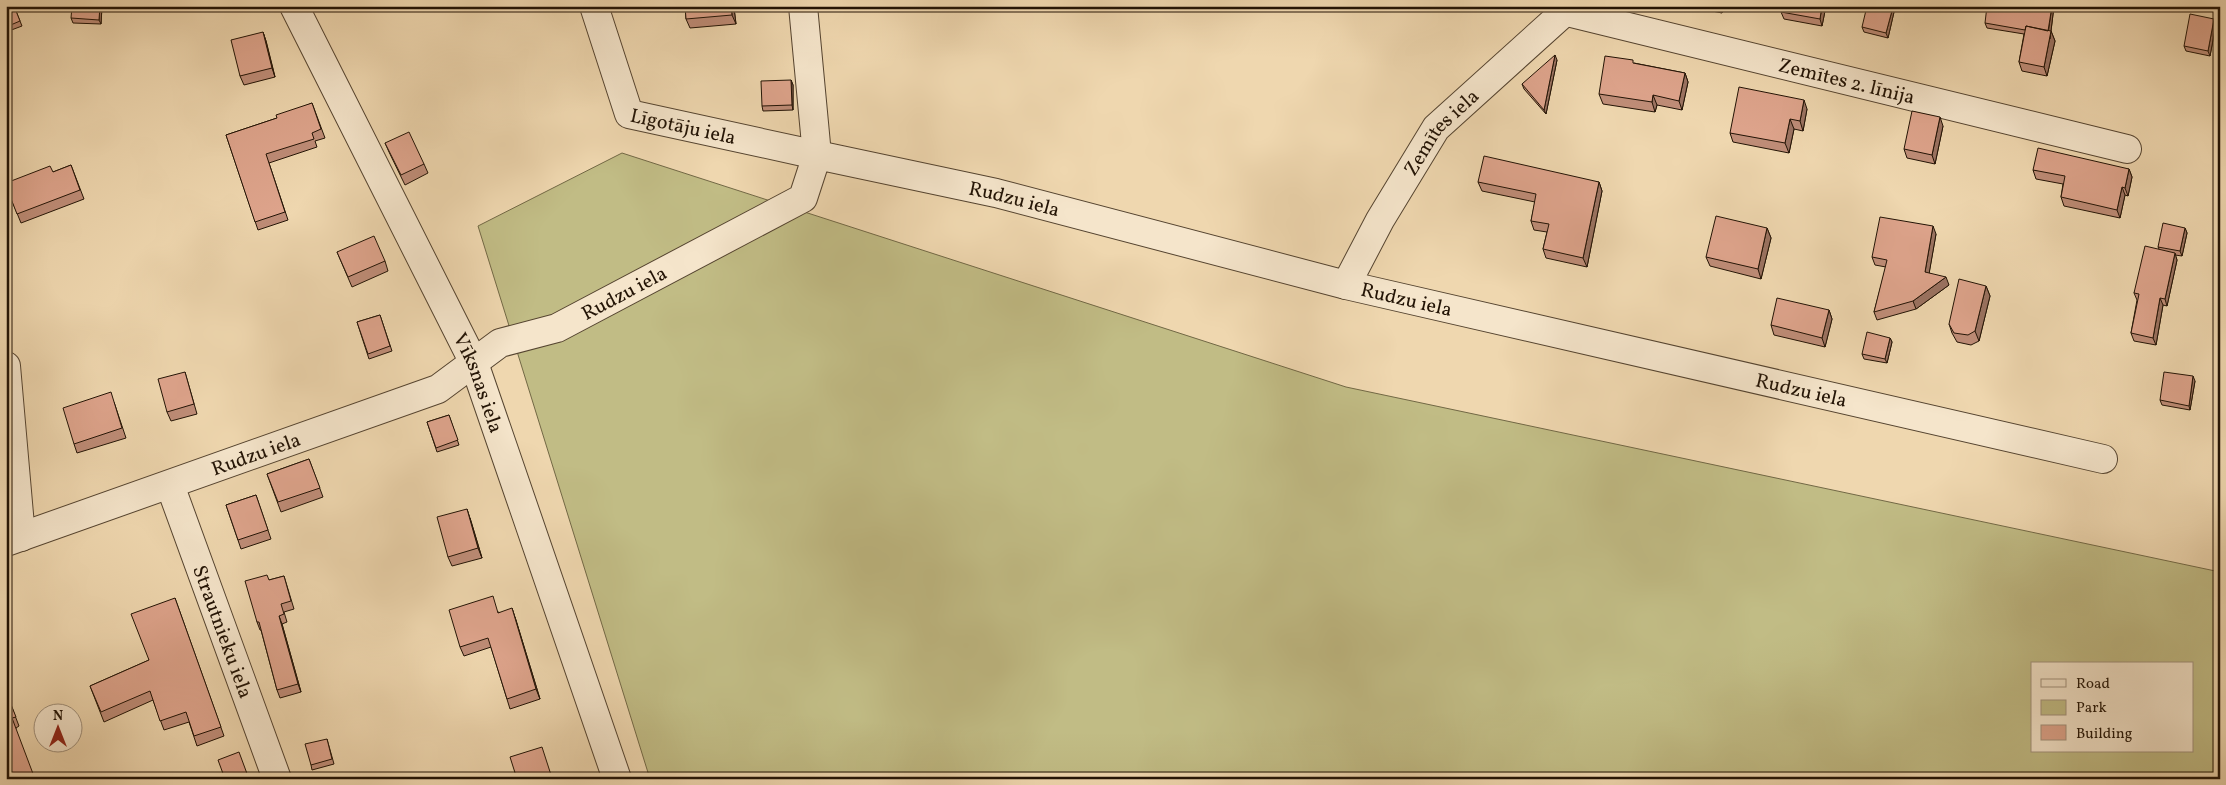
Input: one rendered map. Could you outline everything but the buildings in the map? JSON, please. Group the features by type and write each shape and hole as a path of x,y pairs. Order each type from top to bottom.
{"street":[{"name":"Vīksnas iela","path":"294,6 474,362 617,779"},
{"name":"Līgotāju iela","path":"594,6 628,114 817,155"},
{"path":"803,6 817,155"},
{"name":"Zemītes 2. līnija","path":"1569,9 2127,148"},
{"name":"Zemītes iela","path":"1346,285 1380,220 1436,128 1569,9"},
{"name":"Rudzu iela","path":"14,540 438,389 500,343 556,328 803,198 817,155 996,192 1346,285 2103,460"},
{"path":"6,366 14,540"},
{"name":"Strautnieku iela","path":"170,485 277,779"}],"green space":[{"path":"622,153 1346,387 2220,572 2220,779 650,779 478,226"}]}
